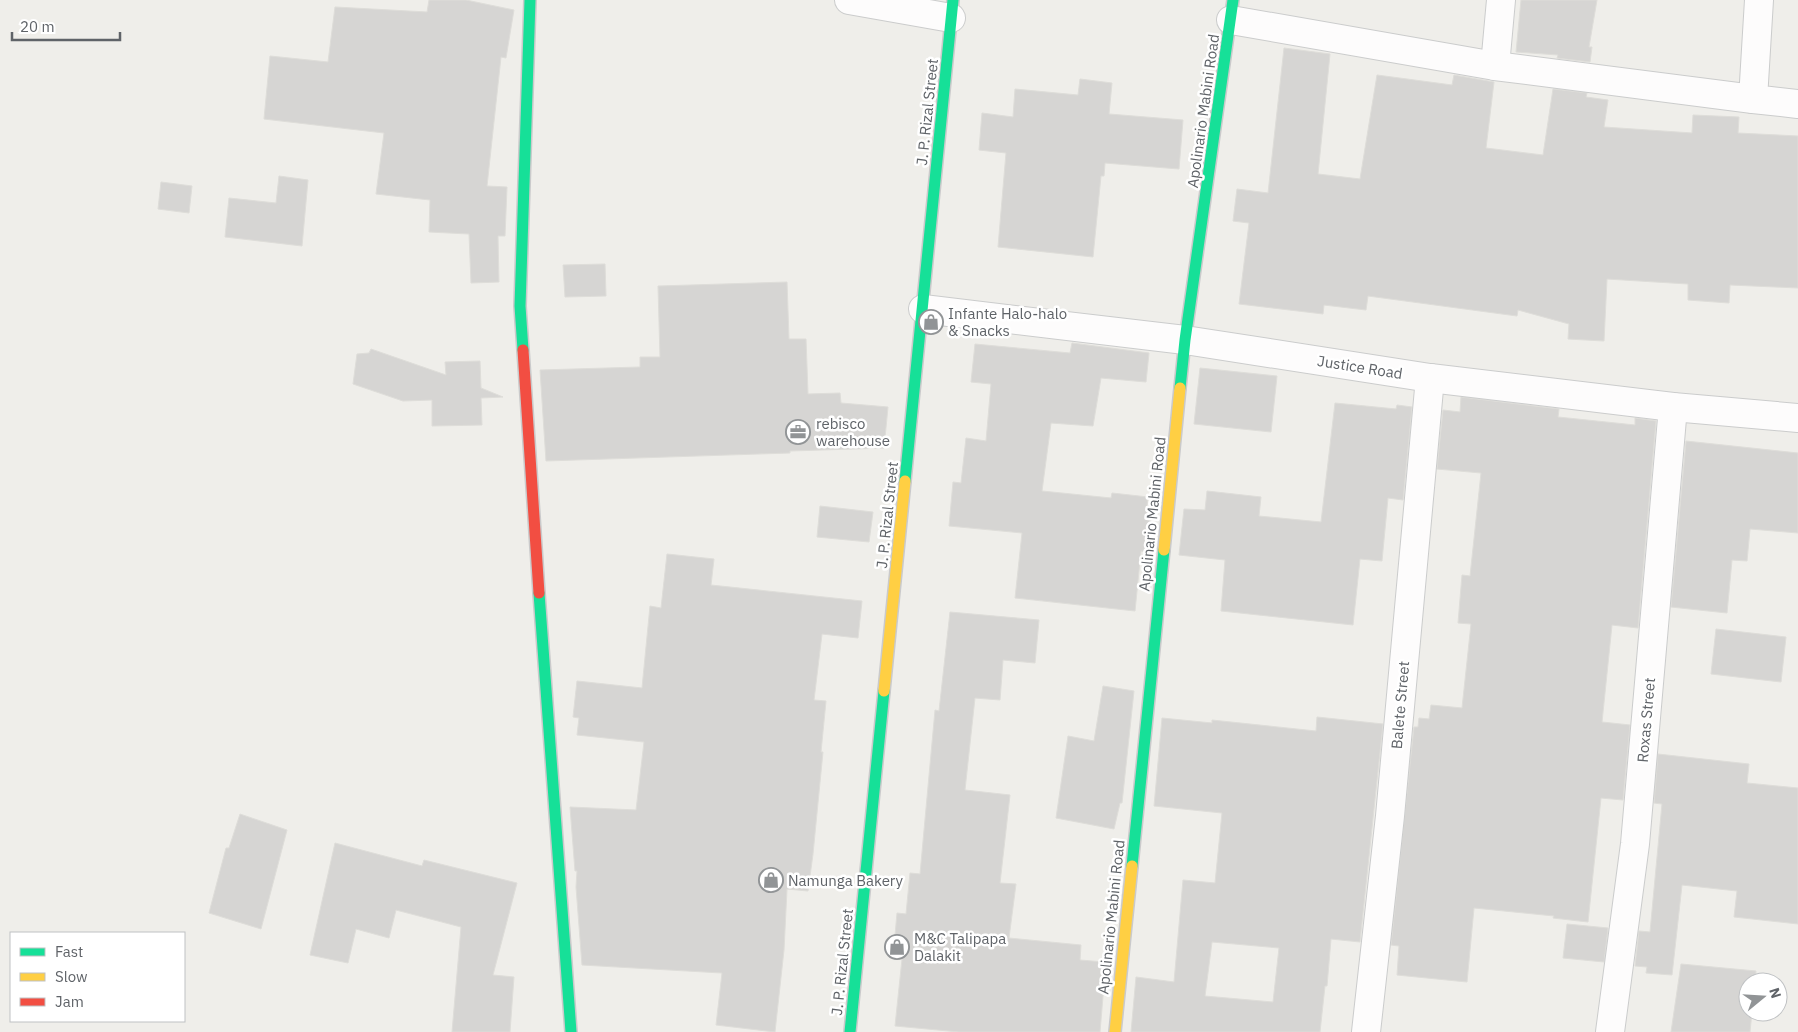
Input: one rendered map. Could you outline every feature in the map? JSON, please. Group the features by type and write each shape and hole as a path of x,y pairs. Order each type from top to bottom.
{"street":[{"path":"530,0 520,306 551,765 572,1032"},
{"path":"849,0 952,9"},
{"path":"1495,66 1501,0"},
{"path":"1753,99 1760,0"},
{"name":"J. P. Rizal Street","path":"850,1032 952,9"},
{"path":"1232,10 1495,66 1798,104"},
{"name":"Apolinario Mabini Road","path":"1115,1032 1185,340 1232,10"},
{"name":"Justice Road","path":"923,309 1185,340 1430,378 1673,407 1798,418"},
{"name":"Balete Street","path":"1366,1032 1390,816 1430,378"},
{"name":"Roxas Street","path":"1610,1032 1635,844 1673,407"}],"building":[{"path":"429,0 466,0 514,10 506,58 501,57 487,186 507,187 505,236 498,236 499,282 471,283 469,234 429,232 430,200 376,194 384,133 264,119 270,56 328,62 335,7 427,12"},
{"path":"1521,0 1597,0 1589,47 1592,47 1590,62 1557,58 1558,55 1516,52"},
{"path":"1284,48 1330,54 1318,174 1360,179 1377,75 1452,85 1454,75 1494,82 1486,148 1543,155 1553,89 1587,93 1586,97 1608,100 1604,127 1692,133 1693,115 1739,117 1738,133 1798,136 1798,288 1730,285 1729,303 1688,300 1688,284 1607,279 1604,341 1568,339 1569,324 1518,310 1517,316 1368,296 1366,310 1324,305 1323,314 1239,304 1249,223 1233,221 1237,189 1268,193"},
{"path":"1080,79 1112,83 1109,114 1183,120 1179,169 1105,163 1104,176 1101,176 1093,257 998,247 1006,153 979,150 982,113 1013,117 1015,89 1078,95"},
{"path":"279,176 308,180 302,246 225,237 229,198 276,203"},
{"path":"161,182 192,186 189,213 158,209"},
{"path":"605,264 606,296 565,297 563,265"},
{"path":"787,282 789,339 806,339 808,394 840,393 841,403 888,407 884,448 546,461 540,370 640,367 640,357 660,357 658,286"},
{"path":"1072,343 1149,353 1146,382 1101,378 1093,426 1051,423 1042,491 1111,498 1112,493 1148,497 1147,506 1152,506 1148,552 1141,551 1135,611 1015,598 1022,533 949,526 953,482 961,483 966,438 986,441 991,384 971,382 975,344 1070,353"},
{"path":"371,349 446,375 445,362 480,361 481,388 503,397 481,398 482,425 432,426 432,400 403,401 353,384 357,354 369,353"},
{"path":"1200,368 1277,376 1271,432 1194,424"},
{"path":"1461,397 1559,409 1558,417 1635,425 1635,418 1656,421 1638,628 1612,625 1602,722 1630,725 1623,800 1601,798 1588,922 1553,918 1554,916 1474,908 1467,982 1397,975 1399,946 1391,945 1414,727 1418,727 1419,718 1429,719 1431,705 1462,708 1471,624 1458,623 1462,575 1470,576 1481,473 1437,469 1443,410 1460,412"},
{"path":"1335,403 1396,409 1397,405 1412,407 1403,500 1388,498 1382,561 1360,559 1353,625 1221,611 1225,560 1179,555 1184,509 1205,510 1207,491 1261,497 1259,516 1321,522"},
{"path":"1686,441 1798,453 1798,533 1750,529 1747,561 1732,560 1727,613 1671,607"},
{"path":"820,506 873,512 869,542 817,537"},
{"path":"667,554 714,559 711,585 862,601 858,638 822,634 814,700 826,701 813,854 808,891 787,889 784,950 775,1032 716,1025 722,973 582,965 576,887 577,871 575,871 570,807 636,810 644,742 577,735 579,718 573,717 577,681 642,688 650,606 661,608"},
{"path":"950,612 1039,620 1035,663 1003,660 1000,700 975,698 965,790 1010,795 1000,883 1016,884 1009,938 1081,945 1080,960 1104,962 1103,973 1105,973 1100,1032 959,1032 895,1026 902,959 893,958 897,913 906,914 910,873 920,874 935,710 939,711"},
{"path":"1716,629 1786,637 1781,682 1711,674"},
{"path":"1103,686 1134,691 1122,803 1120,803 1114,829 1056,818 1068,736 1094,741"},
{"path":"1317,717 1383,724 1360,942 1331,939 1327,986 1325,986 1320,1032 1131,1032 1136,977 1174,982 1183,880 1215,883 1222,813 1154,806 1162,718 1212,723 1212,720 1316,731","holes":["1212,942 1279,948 1273,1002 1205,996"]},
{"path":"1658,754 1749,764 1747,783 1798,788 1798,924 1734,917 1737,891 1682,885 1672,975 1646,973 1647,967 1635,966 1639,931 1650,932 1662,804 1654,803"},
{"path":"240,814 287,830 261,929 209,913 226,848 229,848"},
{"path":"335,843 422,866 424,860 517,883 493,975 514,977 510,1032 452,1032 461,927 396,910 389,938 356,929 348,963 310,955"},
{"path":"1567,924 1608,928 1604,962 1563,958"},
{"path":"1681,964 1756,971 1738,972 1738,1022 1751,1022 1750,1032 1671,1032"}],"traffic: fast":[{"path":"523,350 520,306 530,0"},
{"path":"905,481 953,0"},
{"path":"1180,388 1185,340 1233,0"},
{"path":"1132,866 1164,550"},
{"path":"539,593 571,1032"},
{"path":"850,1032 884,691"}],"traffic: slow":[{"path":"1164,550 1180,388"},
{"path":"884,691 905,481"},
{"path":"1115,1032 1132,866"}],"traffic: jam":[{"path":"523,350 539,593"}],"place":[{"name":"Infante Halo-halo & Snacks","path":"931,322"},
{"name":"rebisco warehouse","path":"798,432"},
{"name":"Namunga Bakery","path":"771,880"},
{"name":"M&C Talipapa Dalakit","path":"897,947"}]}
